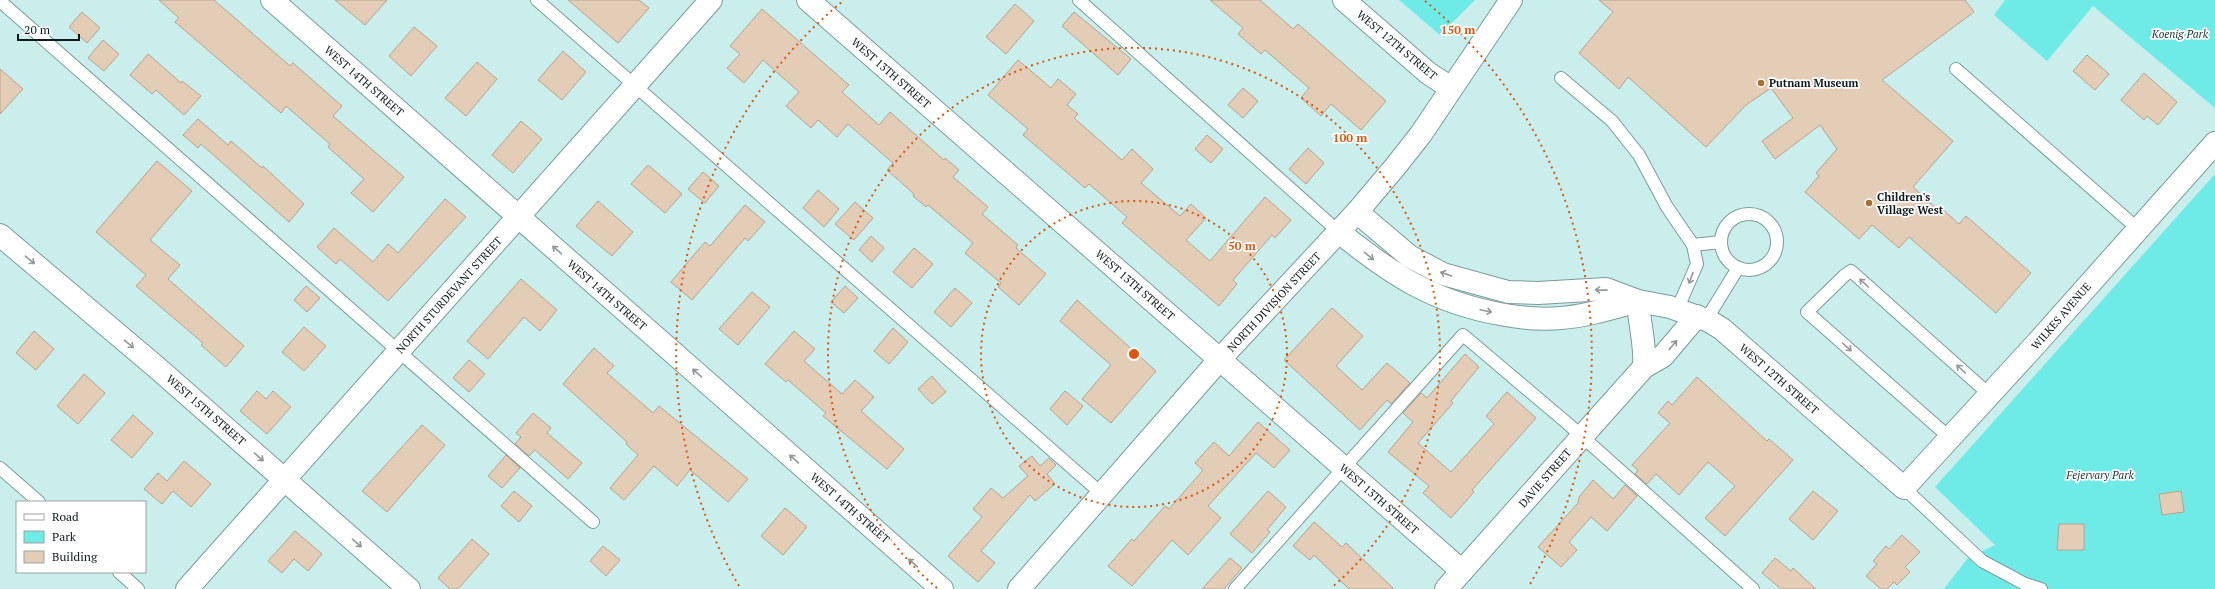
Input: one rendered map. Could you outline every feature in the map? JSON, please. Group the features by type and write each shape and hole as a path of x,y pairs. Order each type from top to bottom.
{"street":[{"name":"WEST 14TH STREET","path":"272,0 942,589"},
{"name":"NORTH STURDEVANT STREET","path":"187,589 711,0"},
{"name":"WEST 13TH STREET","path":"808,0 1462,571"},
{"name":"WEST 12TH STREET","path":"1344,0 1428,73 1451,88"},
{"name":"NORTH DIVISION STREET","path":"1019,589 1220,359 1357,212 1421,134 1510,0"},
{"name":"WILKES AVENUE","path":"1904,488 1990,395 2215,143"},
{"name":"WEST 12TH STREET","path":"1357,212 1409,256 1443,274 1508,292 1538,294 1606,289 1638,301 1693,315 1722,329 1904,488"},
{"name":"WEST 12TH STREET","path":"1339,232 1377,262 1410,282 1451,303 1525,318 1560,318 1600,312 1638,301"},
{"name":"WEST 15TH STREET","path":"0,235 155,366 409,589"},
{"path":"1638,301 1639,319 1645,341 1644,367"},
{"name":"DAVIE STREET","path":"1446,589 1644,367 1663,356 1693,315"}],"lane":[{"path":"537,0 1102,494"},
{"path":"1079,0 1339,232"},
{"path":"0,1 593,522"},
{"path":"1956,69 2138,229"},
{"path":"1562,78 1612,121 1639,156 1666,207 1693,245 1697,264 1693,315"},
{"path":"1756,214 1771,224 1778,242 1771,260 1756,269 1747,270 1738,268 1730,263 1725,256 1721,242 1724,229 1737,216 1756,214"},
{"path":"1693,245 1721,242"},
{"path":"1693,315 1738,268"},
{"path":"1950,438 1807,312 1851,271 1990,395"},
{"path":"1235,589 1463,335 1753,589"},
{"path":"0,468 38,501"},
{"path":"1904,488 1982,561 2024,584 2041,589"},
{"path":"120,573 138,589"}],"green space":[{"path":"1399,0 1475,0 1440,35"},
{"name":"Koenig Park","path":"2005,0 2215,0 2215,108 2093,6 2047,61 1994,15"},
{"name":"Fejervary Park","path":"2215,174 2215,589 1944,589 1968,558 1995,545 1935,487"}],"building":[{"path":"159,0 214,0 290,66 293,63 342,106 333,116 404,177 373,212 351,193 364,179 328,147 330,144 286,106 281,113 175,22 179,18"},
{"path":"335,0 387,0 365,25"},
{"path":"568,0 639,0 649,8 618,43"},
{"path":"1210,0 1260,0 1293,29 1298,24 1386,101 1361,130 1331,104 1321,116 1301,98 1309,88 1265,50 1261,54 1238,34 1243,28"},
{"name":"Putnam Museum","path":"1599,0 1965,0 1974,12 1882,80 1953,141 1913,187 1939,211 1941,208 1959,224 1966,216 2031,273 1996,313 1909,237 1899,248 1872,225 1859,239 1805,192 1819,176 1816,173 1837,149 1820,125 1775,159 1762,141 1793,118 1771,88 1746,105 1706,147 1628,77 1619,89 1579,53 1613,12"},
{"path":"1015,4 1034,21 1006,54 986,37"},
{"path":"762,9 849,85 842,92 879,125 890,112 944,160 945,158 959,170 953,177 988,207 982,214 1018,245 1016,248 1046,274 1019,305 998,287 1001,283 965,253 973,243 928,205 926,207 913,196 914,194 887,170 893,163 848,124 837,137 818,120 811,128 786,106 799,92 763,60 744,83 727,68 740,54 730,46"},
{"path":"82,12 100,28 87,43 69,27"},
{"path":"1074,12 1131,59 1118,75 1062,26"},
{"path":"414,27 437,46 411,76 389,56"},
{"path":"103,40 119,54 104,71 88,58"},
{"path":"563,51 586,72 562,100 538,80"},
{"path":"148,54 181,83 182,81 201,96 184,115 156,90 152,94 130,75"},
{"path":"2087,55 2109,74 2095,90 2073,71"},
{"path":"1018,60 1051,88 1058,79 1076,94 1067,105 1078,114 1074,118 1122,160 1132,149 1153,169 1141,183 1180,216 1191,204 1206,218 1186,240 1210,261 1265,197 1291,220 1275,238 1272,235 1233,280 1237,284 1219,306 1122,223 1127,217 1089,184 1085,188 1023,135 1028,129 988,95"},
{"path":"477,62 497,79 466,116 445,98"},
{"path":"0,69 23,89 0,114"},
{"path":"2144,73 2177,102 2158,125 2147,116 2144,120 2121,100"},
{"path":"1243,88 1258,101 1243,118 1228,105"},
{"path":"198,119 228,145 231,141 262,168 263,166 304,204 289,222 201,144 198,148 183,135"},
{"path":"521,121 542,139 513,173 492,155"},
{"path":"1207,135 1223,149 1211,163 1195,149"},
{"path":"1308,148 1324,163 1306,184 1289,169"},
{"path":"157,161 192,191 150,240 180,265 168,279 244,346 226,367 201,345 203,343 136,286 146,275 96,232"},
{"path":"648,165 682,194 665,213 631,184"},
{"path":"703,172 719,186 705,203 688,189"},
{"path":"818,190 839,209 824,227 803,208"},
{"path":"445,199 466,217 388,301 340,259 336,264 317,247 334,228 373,262 388,244 398,253"},
{"path":"598,201 633,232 612,256 576,226"},
{"path":"855,202 873,218 854,240 835,224"},
{"path":"745,205 765,222 748,241 745,238 692,300 671,282 705,242 710,246"},
{"path":"871,236 884,248 872,262 859,250"},
{"path":"914,248 933,264 912,288 893,272"},
{"path":"521,279 557,310 540,331 524,317 488,359 467,341"},
{"path":"306,286 320,298 307,312 294,300"},
{"path":"845,286 858,298 844,313 831,302"},
{"path":"955,288 972,303 951,327 934,312"},
{"path":"752,292 770,307 738,345 719,329"},
{"path":"1077,300 1156,371 1111,423 1082,399 1111,365 1060,321"},
{"path":"1332,308 1363,336 1336,366 1362,390 1387,363 1410,383 1391,404 1387,400 1360,430 1284,360"},
{"path":"304,327 326,346 304,371 282,352"},
{"path":"893,328 908,342 889,364 874,351"},
{"path":"34,331 54,349 36,370 16,353"},
{"path":"794,331 815,349 804,361 842,394 855,380 874,397 861,411 904,449 887,469 823,416 826,413 788,380 786,382 765,364"},
{"path":"594,348 614,366 607,373 653,413 659,406 748,479 728,502 690,470 677,486 654,466 624,500 610,488 638,455 626,444 627,442 563,384"},
{"path":"1465,354 1479,367 1451,401 1453,403 1418,443 1451,472 1494,424 1486,416 1507,392 1536,418 1472,490 1474,492 1451,518 1423,493 1429,486 1388,452 1413,422 1403,413 1421,393 1427,398"},
{"path":"469,360 485,374 469,392 453,378"},
{"path":"84,374 105,393 78,424 57,406"},
{"path":"932,376 946,392 932,404 918,389"},
{"path":"1697,377 1767,441 1769,439 1793,460 1725,536 1705,518 1735,486 1708,462 1679,495 1656,474 1647,484 1635,474 1638,470 1632,465 1670,423 1658,413 1668,401 1672,405"},
{"path":"257,391 266,399 273,391 291,407 267,434 240,411"},
{"path":"1065,391 1083,406 1067,425 1050,409"},
{"path":"533,413 551,428 547,433 582,463 568,479 535,450 529,456 515,444 521,437 516,433"},
{"path":"133,415 153,433 132,458 111,440"},
{"path":"1258,422 1290,450 1274,468 1256,453 1208,506 1221,518 1188,555 1172,540 1132,586 1108,566 1132,539 1134,541 1165,506 1169,509 1203,470 1195,463 1214,442 1229,456"},
{"path":"422,425 445,445 387,512 362,491"},
{"path":"506,455 520,468 502,488 488,476"},
{"path":"1032,456 1040,466 1049,458 1056,465 1047,474 1055,484 1035,501 1030,495 981,551 995,563 978,582 948,556 982,517 973,509 991,488 1003,498 1028,476 1019,466"},
{"path":"184,461 211,484 191,507 173,491 162,504 144,489 158,473 167,481"},
{"path":"1593,480 1613,499 1625,485 1637,496 1607,531 1591,517 1569,542 1577,550 1561,567 1538,547 1578,503 1579,497"},
{"path":"514,491 532,506 519,522 501,506"},
{"path":"1268,491 1286,507 1267,530 1270,532 1252,553 1230,534"},
{"path":"1813,491 1838,511 1813,540 1789,519"},
{"path":"2181,491 2184,512 2162,515 2159,494"},
{"path":"785,508 807,527 783,555 761,536"},
{"path":"1314,522 1342,547 1346,543 1394,589 1349,589 1314,555 1310,560 1293,546"},
{"path":"2059,524 2084,524 2084,550 2057,550"},
{"path":"295,531 322,554 308,571 294,559 282,573 268,561"},
{"path":"1902,535 1920,552 1905,567 1910,572 1897,585 1894,582 1887,589 1881,589 1866,576 1877,564 1873,561 1886,546 1889,549"},
{"path":"472,539 489,554 458,589 450,589 438,578"},
{"path":"603,546 620,560 606,576 590,561"},
{"path":"1230,558 1242,568 1224,589 1202,589"},
{"path":"1775,558 1791,571 1793,568 1816,589 1781,589 1762,573"}],"place":[{"name":"Putnam Museum","path":"1761,83"},
{"name":"Children's Village West","path":"1869,203"}]}
